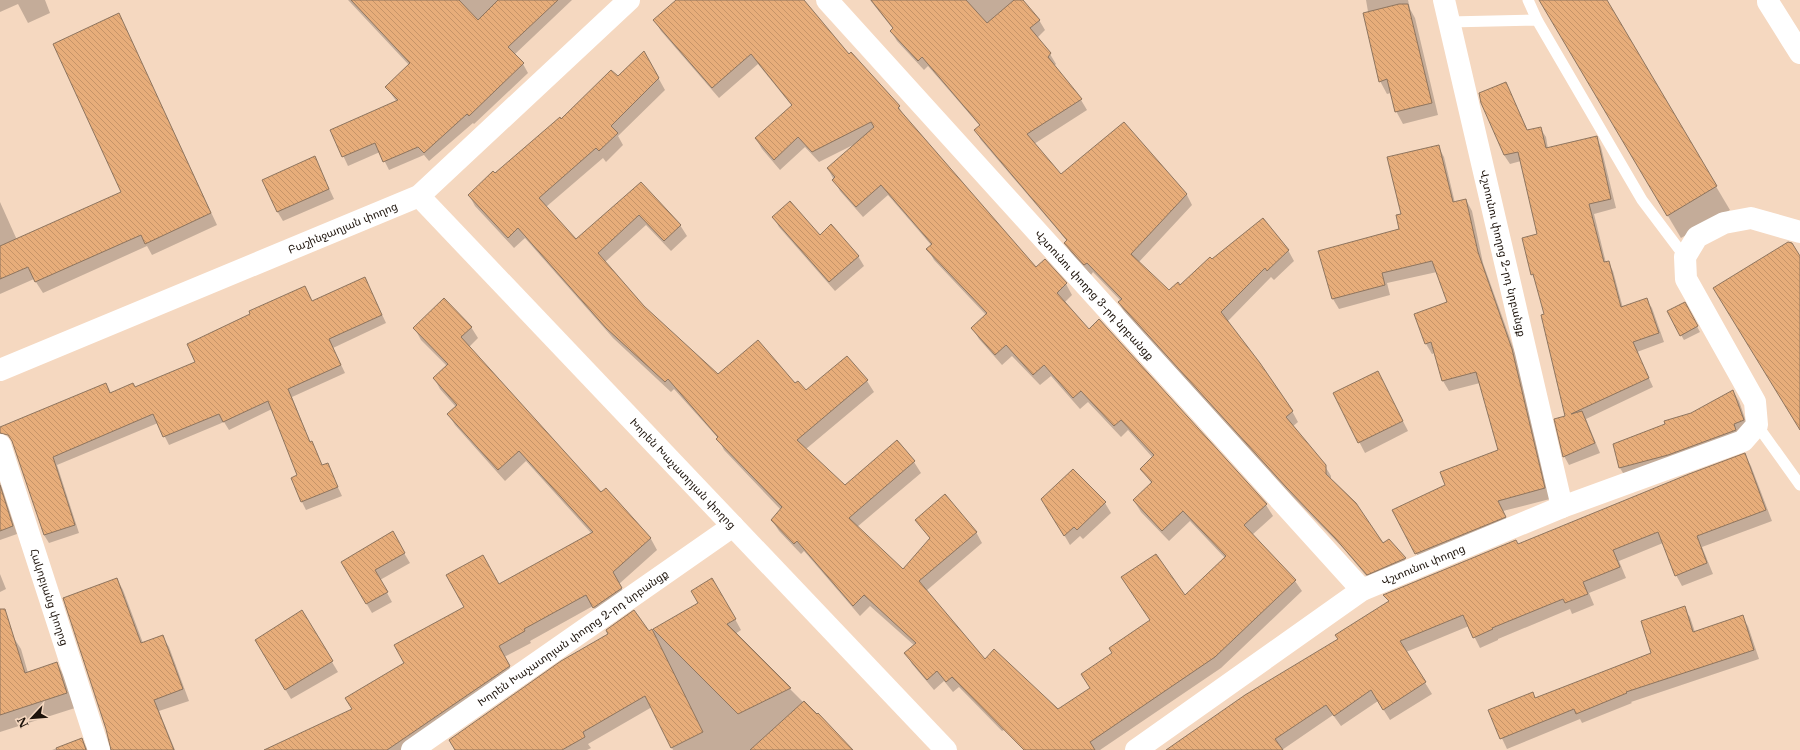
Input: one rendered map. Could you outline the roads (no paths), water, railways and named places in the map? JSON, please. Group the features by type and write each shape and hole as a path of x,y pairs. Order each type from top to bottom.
{"street":[{"name":"Բաշինջաղյան փողոց","path":"0,370 419,196 629,0"},
{"name":"Վշտունու փողոց 3-րդ նրբանցք","path":"827,0 1362,590"},
{"name":"Վշտունու փողոց 2-րդ նրբանցք","path":"1444,0 1562,507"},
{"path":"1768,0 1800,53"},
{"name":"Խորեն Խաչատրյան փողոց","path":"419,196 946,750"},
{"path":"1750,433 1755,402 1686,279 1685,257 1697,237 1724,223 1751,218 1800,232"},
{"name":"Վշտունու փողոց","path":"1136,750 1362,590 1562,507 1750,433"},
{"name":"Հակոբյանց փողոց","path":"0,445 99,750"},
{"name":"Խորեն Խաչատրյան փողոց 2-րդ նրբանցք","path":"412,750 733,526"}],"lane":[{"path":"1528,0 1537,20 1642,200 1685,257"},
{"path":"1449,22 1537,20"},
{"path":"1750,433 1800,485"}]}
